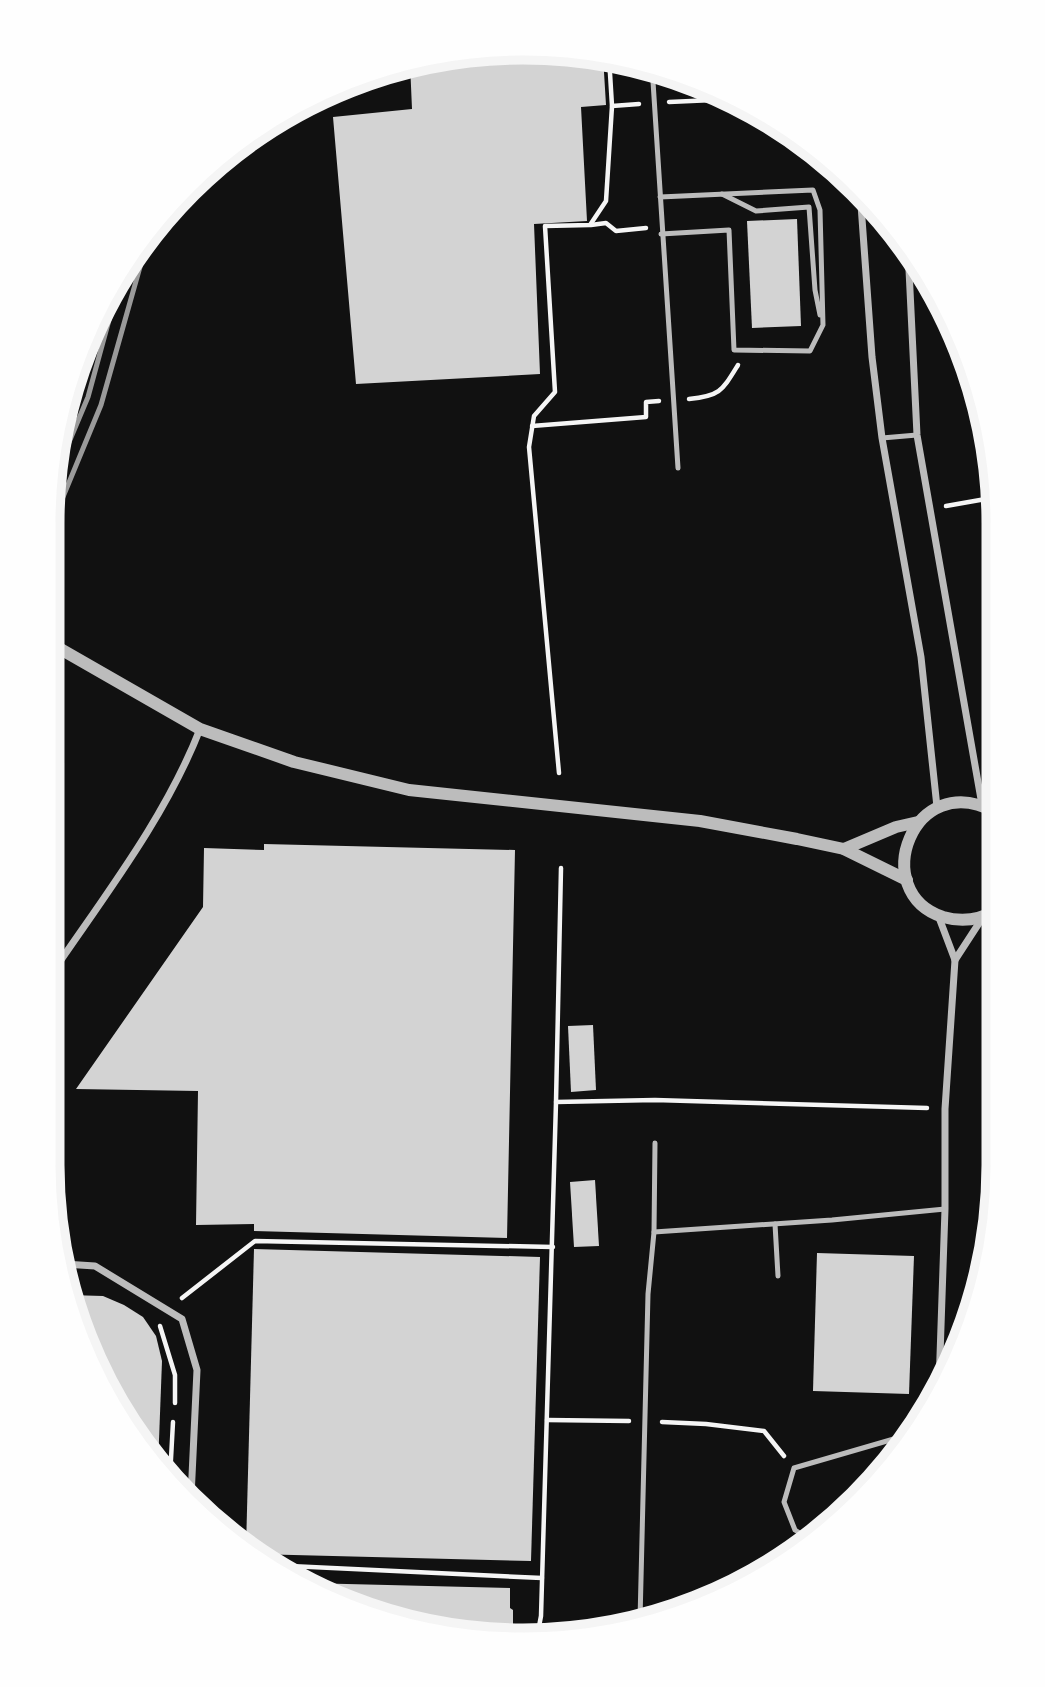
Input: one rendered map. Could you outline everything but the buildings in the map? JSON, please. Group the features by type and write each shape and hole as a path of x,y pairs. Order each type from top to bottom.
{"street":[{"path":"861,207 882,438 920,657 937,807"},
{"path":"909,268 917,435 982,805"},
{"path":"60,650 200,729 294,762 408,790 700,821 844,849 907,880"},
{"path":"60,961 144,837 200,729"},
{"path":"986,807 967,802 937,807 918,822 910,835 905,849 904,865 914,894 924,906 938,915 953,920 986,916"},
{"path":"844,849 896,827 918,822"},
{"path":"938,915 955,960 945,1109 940,1365"},
{"path":"955,960 983,917"},
{"path":"70,1264 95,1266 182,1320 197,1370 191,1488"}],"lane":[{"path":"653,78 678,468"},
{"path":"660,197 813,190 820,210 823,325 810,351 734,350 729,230 662,234"},
{"path":"722,194 756,211 809,207 815,290 823,325"},
{"path":"882,438 917,435"},
{"path":"640,1612 648,1294 654,1232 655,1143"},
{"path":"654,1232 945,1209"},
{"path":"775,1224 778,1276"},
{"path":"801,1534 795,1530 783,1502 794,1468 895,1439"}],"path":[{"path":"559,773 529,447 534,416 555,392 545,226 590,225 606,201 612,106 610,67"},
{"path":"532,426 646,417 646,402 712,397 724,387 749,350"},
{"path":"931,508 985,499"},
{"path":"539,1627 553,1247 561,868"},
{"path":"556,1102 655,1100 945,1109"},
{"path":"171,1466 175,1375 160,1325 155,1318 255,1241 553,1247"},
{"path":"547,1420 706,1424 764,1431 794,1468"},
{"path":"293,1566 542,1578"}],"railway":[{"path":"60,504 101,405 142,259"},
{"path":"65,453 88,397 112,309"}]}
